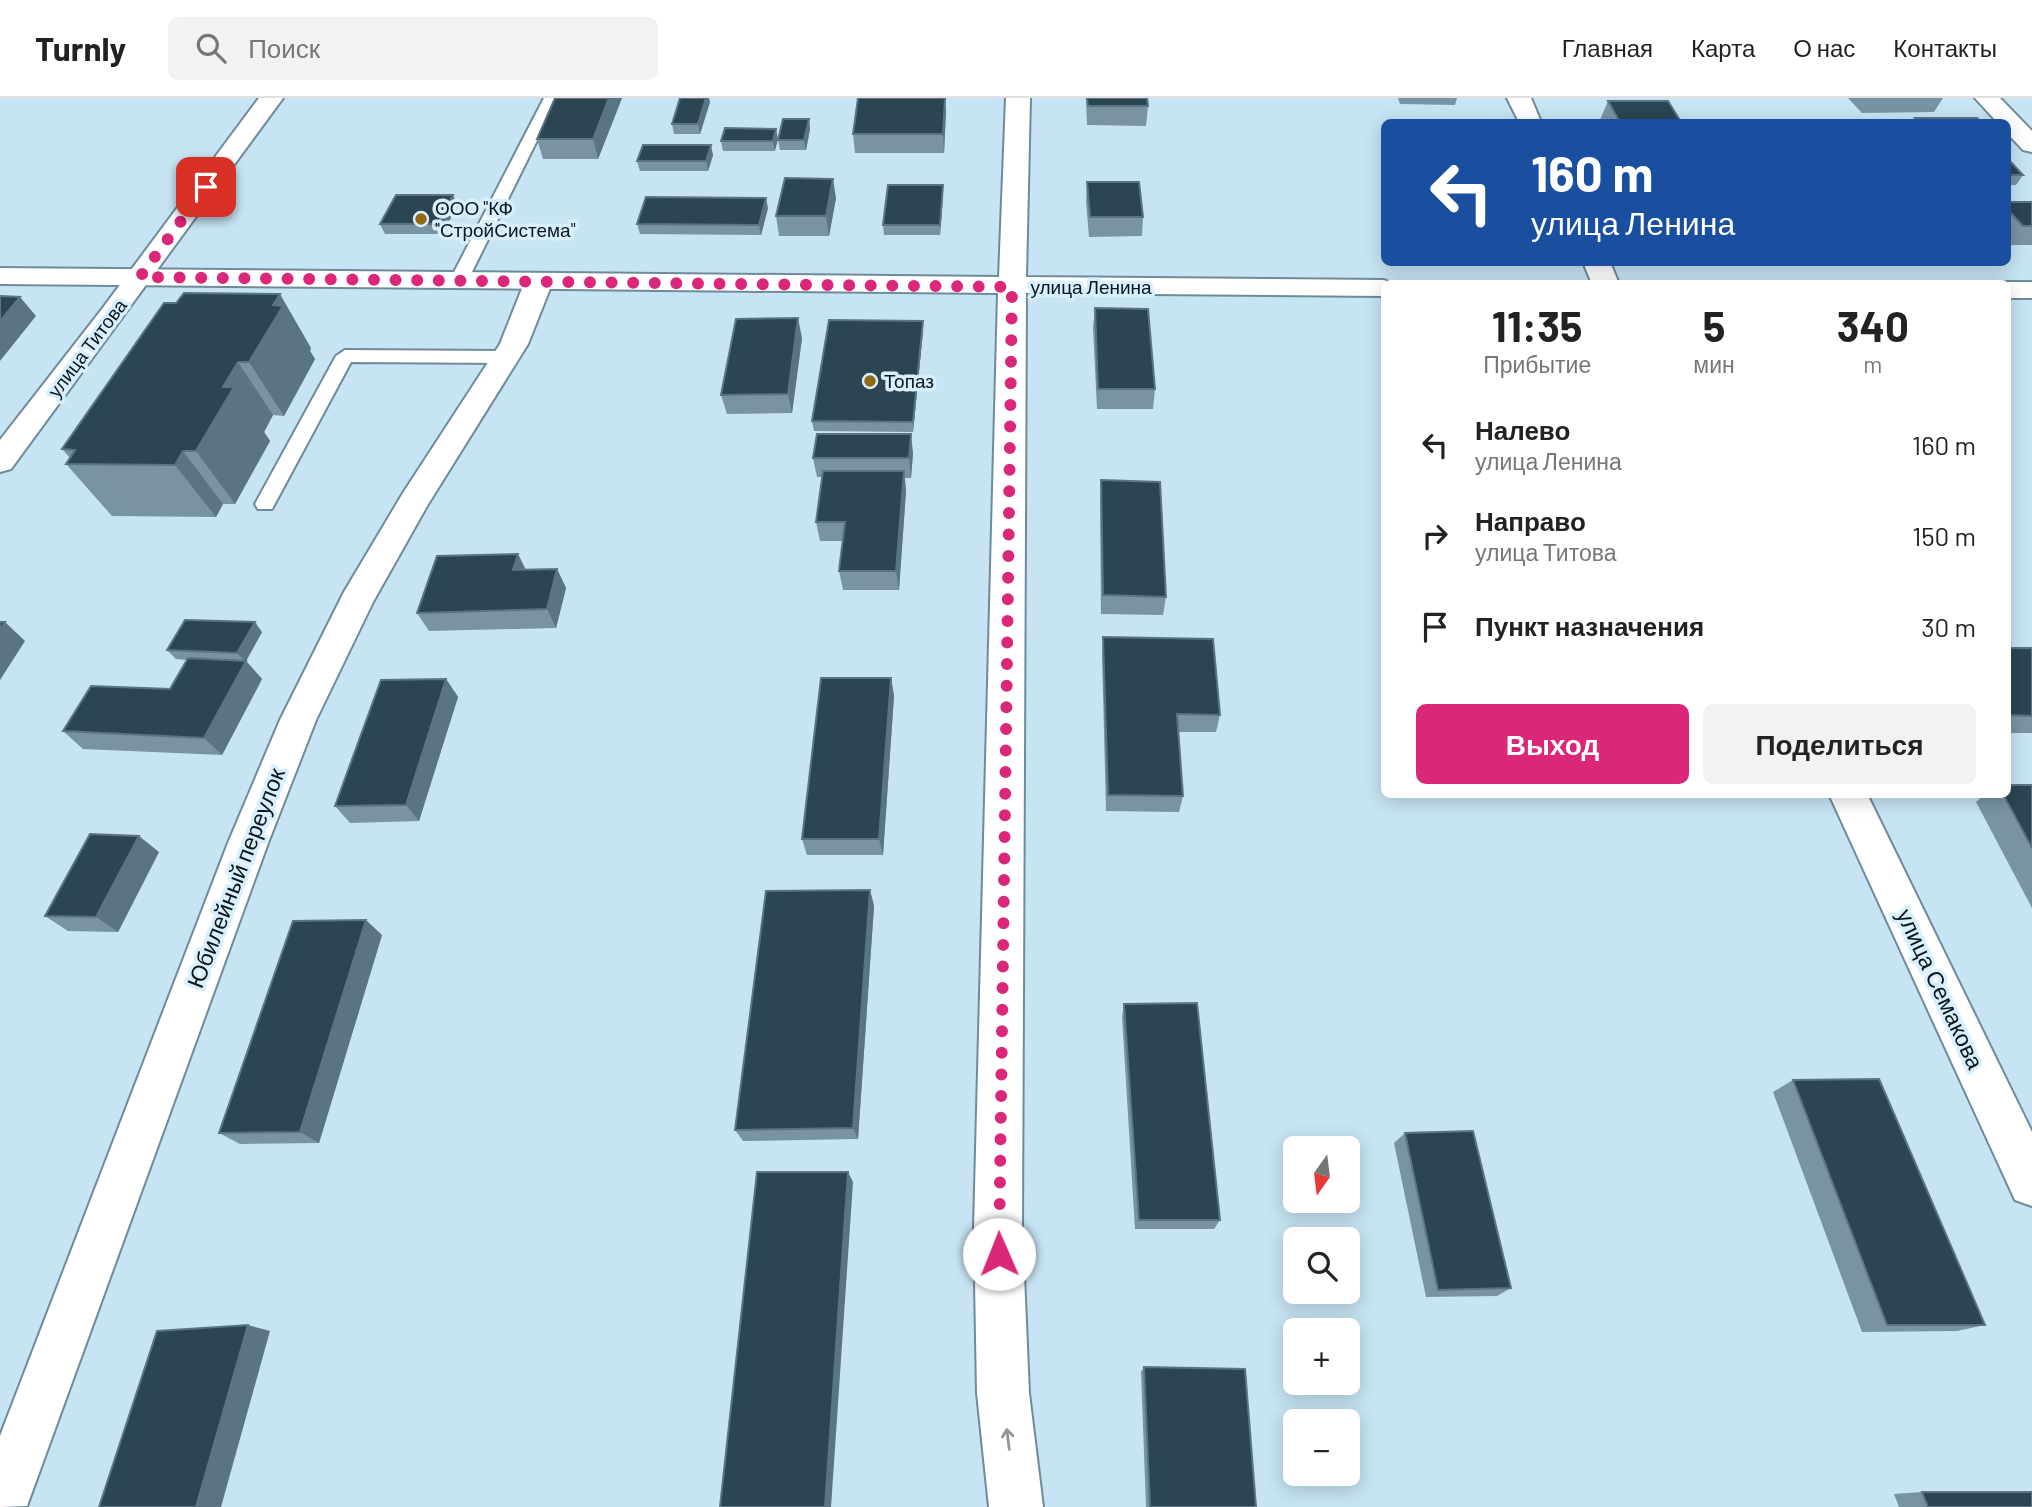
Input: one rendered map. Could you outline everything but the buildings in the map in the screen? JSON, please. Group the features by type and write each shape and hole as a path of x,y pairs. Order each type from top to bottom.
{"street":[{"name":"улица Титова","path":"0,462 271,98"},
{"path":"1016,1507 1003,1393 998,1227 1012,287 1018,98"},
{"path":"1519,98 1529,119"},
{"path":"1987,98 2007,119"},
{"path":"2011,123 2032,145"},
{"name":"улица Ленина","path":"0,276 1012,287 1381,288"},
{"name":"Юбилейный переулок","path":"0,1506 248,843 298,720 356,601 414,501 506,357 527,316 539,281"},
{"path":"2011,290 2032,290"},
{"name":"улица Семакова","path":"1850,798 2032,1182"}],"lane":[{"path":"459,279 551,98"},
{"path":"265,504 345,356 506,357"}],"place":[{"name":"ООО \"КФ \"СтройСистема\"","path":"421,219"},
{"name":"Топаз","path":"870,381"}],"route":[{"path":"206,187 140,277 1012,287 999,1254"}]}
